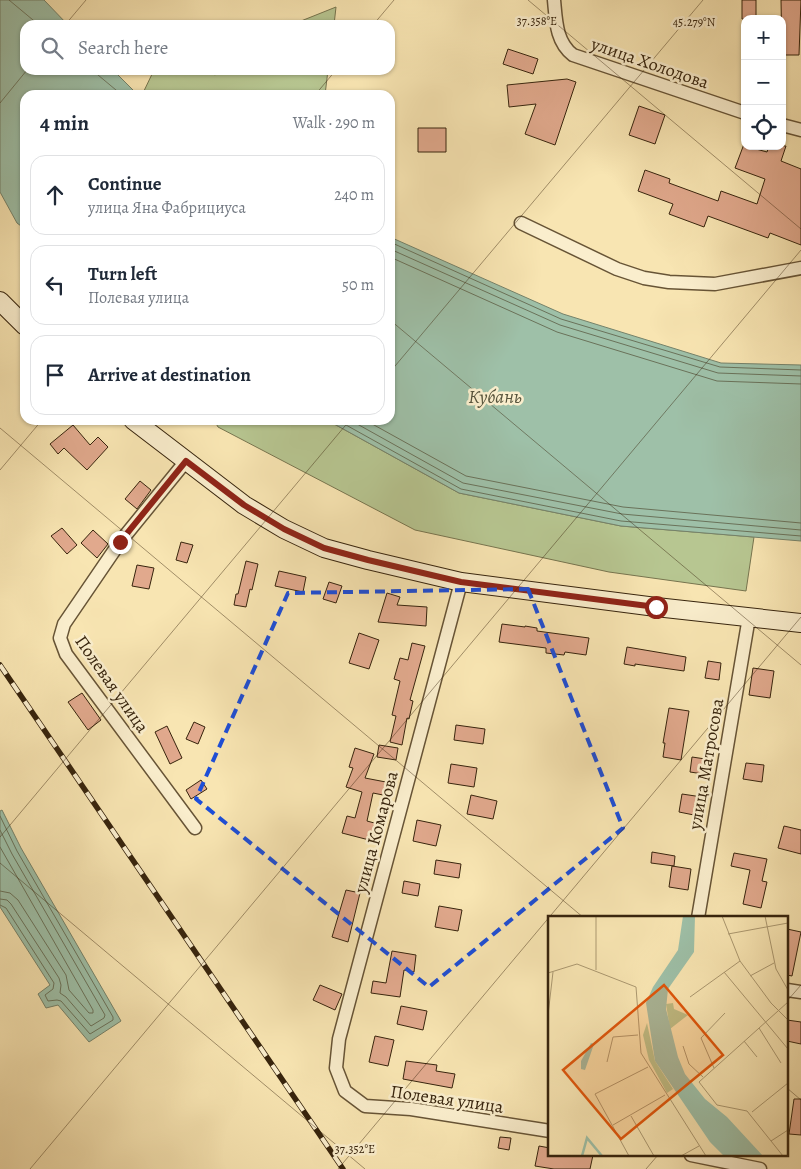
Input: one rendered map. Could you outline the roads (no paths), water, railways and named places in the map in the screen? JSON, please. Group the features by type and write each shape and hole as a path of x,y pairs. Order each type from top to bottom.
{"street":[{"name":"улица Холодова","path":"554,0 556,27 562,43 574,55 741,112"},
{"path":"786,126 801,130"},
{"path":"521,223 617,269 644,278 669,282 715,284 801,268"},
{"path":"0,301 20,321"},
{"path":"140,425 244,505 284,529 324,548 461,582 801,623"},
{"name":"Полевая улица","path":"186,461 120,542 64,624 60,638 66,654 195,828"},
{"name":"улица Комарова","path":"345,1091 336,1068 338,1039 461,582"},
{"name":"улица Матросова","path":"698,916 749,617"},
{"path":"788,990 801,992"},
{"name":"Полевая улица","path":"345,1091 365,1106 411,1109 548,1131"},
{"path":"696,1156 760,1169"}],"water":[{"path":"0,0 44,0 63,20 20,20 20,75 118,75 133,90 20,90 20,225 0,192"},
{"name":"Кубань","path":"395,239 563,314 721,363 801,365 801,541 621,526 459,493 336,425 395,425"},
{"path":"2,810 21,848 121,1021 89,1042 58,1005 46,1008 38,994 50,985 0,907 0,811"}],"railway":[{"path":"0,665 343,1169"}]}
